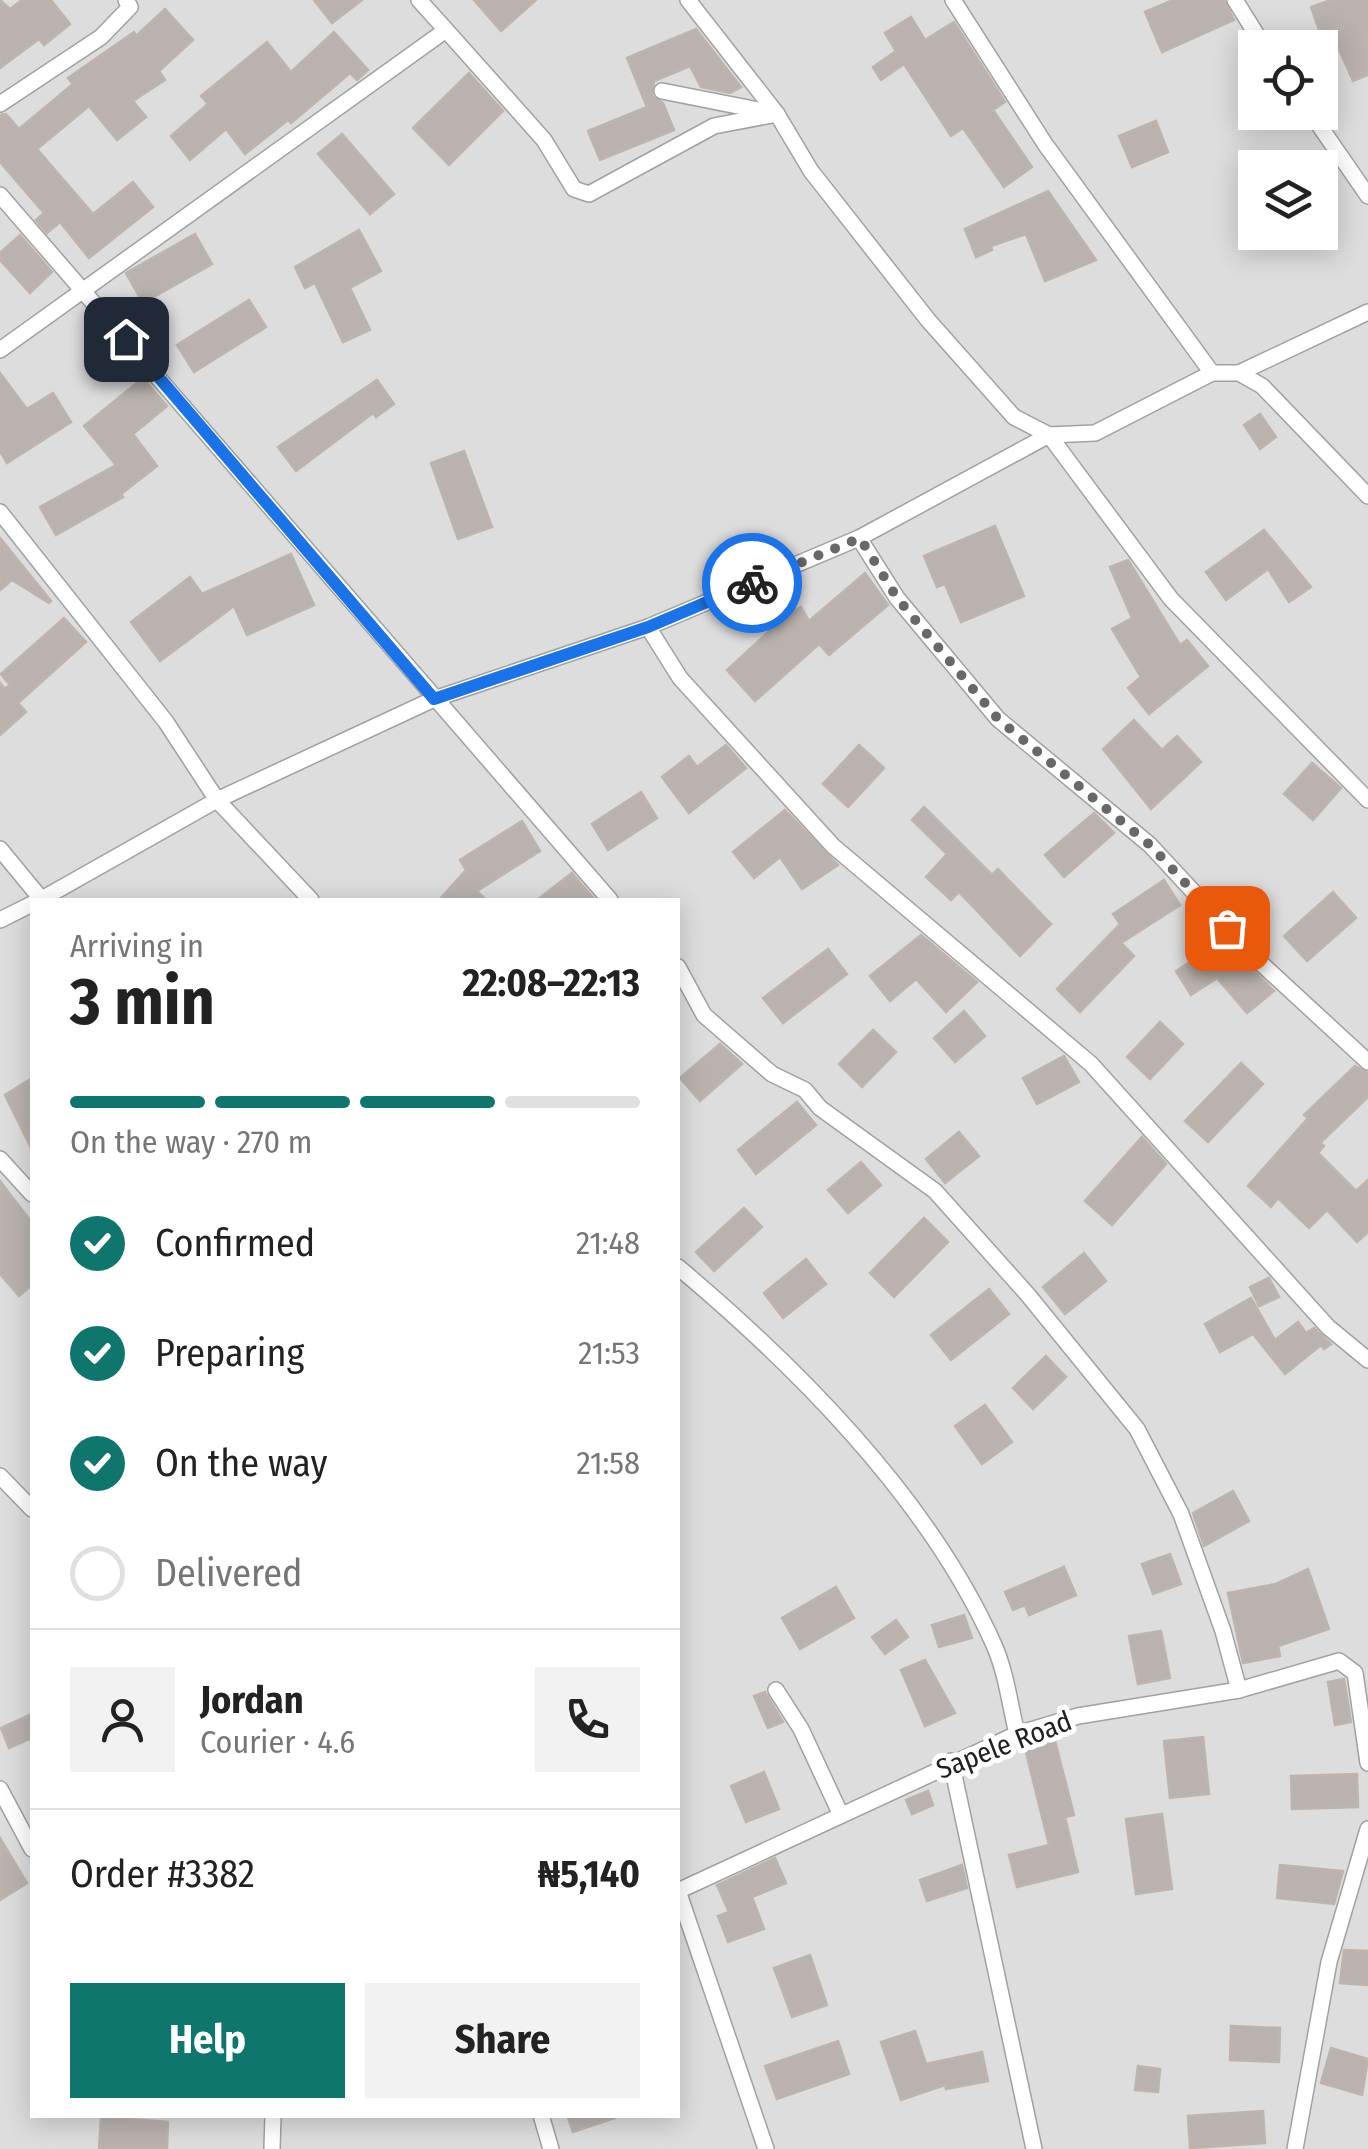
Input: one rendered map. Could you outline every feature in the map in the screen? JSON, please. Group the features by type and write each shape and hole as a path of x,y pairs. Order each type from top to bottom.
{"street":[{"path":"0,104 100,37 130,7 126,0"},
{"path":"419,0 544,140 574,189 590,194 714,126 776,114"},
{"path":"688,0 776,114 810,172 938,333 1014,417 1049,436 1171,599 1368,800"},
{"path":"953,0 1044,144 1212,373"},
{"path":"1235,0 1254,30"},
{"path":"0,350 446,30"},
{"path":"662,91 776,114"},
{"path":"1322,130 1368,196"},
{"path":"0,195 608,898"},
{"path":"1239,374 1368,312"},
{"path":"45,898 217,800 434,699 648,627 860,538 1049,436 1095,433 1212,373 1239,374 1262,386 1368,496"},
{"path":"0,512 166,722 217,800 309,898"},
{"path":"860,538 897,598 998,719 1150,845 1252,956 1368,1062"},
{"path":"648,627 680,678 833,846 1091,1064 1328,1327 1368,1360"},
{"path":"0,849 39,898"},
{"path":"0,920 30,905"},
{"path":"680,971 704,1015 772,1074 804,1090 820,1108 935,1191 1028,1295 1137,1428 1181,1514 1223,1631 1238,1690"},
{"path":"0,1158 30,1192"},
{"path":"680,1269 749,1327 906,1501 966,1590 996,1649 1017,1734"},
{"path":"0,1476 30,1508"},
{"name":"Sapele Road","path":"680,1890 951,1761 1017,1734 1078,1716 1238,1690 1338,1661 1349,1665 1354,1673 1368,1762"},
{"path":"776,1690 801,1729 840,1813"},
{"path":"951,1761 1034,2149"},
{"path":"0,1789 30,1845"},
{"path":"1295,2149 1329,1962 1368,1829"},
{"path":"680,1897 766,2149"},
{"path":"272,2149 273,2118"},
{"path":"542,2118 551,2149"}],"shaded area":[{"path":"0,0 1368,0 1368,2149 0,2149"}],"building":[{"path":"0,0 10,9 22,0 51,0 70,24 44,45 39,39 0,68"},
{"path":"314,0 362,0 332,23"},
{"path":"474,0 536,0 501,31"},
{"path":"1173,0 1224,0 1234,20 1162,52 1145,12"},
{"path":"1331,0 1368,0 1368,75 1353,81 1338,47 1338,30 1319,30 1311,7"},
{"path":"165,9 193,40 159,71 165,80 133,101 146,117 117,140 89,106 37,149 93,214 133,182 153,207 89,258 60,222 47,233 36,220 44,213 0,162 0,115 6,114 19,129 73,84 68,78 134,32 136,36"},
{"path":"911,17 925,40 954,22 1005,102 993,110 1032,167 1004,187 963,128 951,136 904,64 881,80 873,67 896,51 885,33"},
{"path":"696,29 741,87 730,93 701,87 690,66 654,81 652,96 663,103 674,130 600,160 588,131 647,107 627,58"},
{"path":"334,32 368,70 357,80 350,73 291,123 288,120 245,154 226,129 190,160 171,136 208,104 201,96 267,42 291,72"},
{"path":"469,73 503,111 449,165 413,128"},
{"path":"1156,121 1168,152 1132,167 1119,136"},
{"path":"342,134 394,194 370,214 318,154"},
{"path":"1048,191 1096,260 1045,281 1026,234 991,246 992,250 976,257 965,229"},
{"path":"359,230 381,271 350,288 370,330 343,342 315,283 305,288 295,267"},
{"path":"195,234 212,264 143,303 126,273"},
{"path":"20,235 52,272 30,293 0,260 0,253"},
{"path":"249,300 266,327 194,372 177,345"},
{"path":"0,373 27,409 53,393 71,422 7,463 0,451"},
{"path":"143,378 167,406 133,434 157,466 121,494 123,497 56,535 40,507 116,465 84,426"},
{"path":"377,380 394,404 376,417 373,413 296,471 278,447"},
{"path":"1260,414 1276,437 1260,449 1244,425"},
{"path":"464,451 492,527 458,539 431,463"},
{"path":"995,526 1024,596 961,622 945,584 937,587 924,556"},
{"path":"1264,530 1311,587 1289,602 1268,569 1226,600 1206,572"},
{"path":"0,538 49,603 12,580 0,590"},
{"path":"291,554 314,605 247,635 234,606 160,661 131,622 190,577 202,594"},
{"path":"1128,560 1180,645 1187,640 1208,666 1149,714 1128,688 1141,677 1112,629 1132,618 1110,567"},
{"path":"865,573 888,605 829,655 819,644 755,701 727,670 789,613 801,607 809,621"},
{"path":"64,618 86,642 18,703 26,712 0,735 0,683 5,689 10,685 1,674"},
{"path":"1134,720 1162,750 1177,736 1201,762 1151,809 1103,749"},
{"path":"726,745 746,768 689,813 662,777 689,756 697,767"},
{"path":"859,745 884,768 848,807 823,784"},
{"path":"1312,763 1341,788 1313,820 1284,794"},
{"path":"641,792 657,818 608,850 592,824"},
{"path":"924,807 992,875 998,869 1051,924 1020,956 959,892 951,900 926,877 947,854 912,820"},
{"path":"785,810 838,865 802,889 780,857 754,878 733,852"},
{"path":"1094,813 1114,833 1064,877 1045,855"},
{"path":"522,821 540,851 477,891 484,898 441,898 466,870 460,860"},
{"path":"572,873 593,898 540,898"},
{"path":"1164,880 1180,905 1121,943 1134,956 1080,1012 1057,989 1120,924 1113,914"},
{"path":"1333,892 1356,918 1307,961 1284,936"},
{"path":"921,935 977,982 946,1012 916,979 890,1001 870,976"},
{"path":"1223,940 1274,991 1247,1013 1217,978 1191,995 1176,971"},
{"path":"828,949 847,974 783,1023 763,998"},
{"path":"964,1011 985,1036 955,1062 934,1038"},
{"path":"1160,1022 1183,1044 1150,1079 1127,1057"},
{"path":"873,1030 896,1052 862,1087 839,1064"},
{"path":"720,1044 742,1064 700,1101 680,1078"},
{"path":"1064,1056 1079,1082 1037,1104 1023,1078"},
{"path":"1241,1063 1263,1084 1208,1142 1185,1121"},
{"path":"1355,1066 1368,1073 1368,1097 1320,1143 1324,1146 1318,1153 1356,1191 1368,1180 1368,1232 1357,1242 1327,1210 1309,1228 1278,1198 1271,1207 1248,1186 1308,1118 1304,1115"},
{"path":"30,1079 30,1146 5,1095"},
{"path":"797,1102 816,1125 756,1174 738,1150"},
{"path":"959,1132 979,1156 945,1183 926,1159"},
{"path":"1142,1137 1166,1164 1112,1225 1085,1201"},
{"path":"861,1162 881,1185 848,1213 828,1190"},
{"path":"0,1181 30,1220 30,1287 19,1296 0,1274"},
{"path":"744,1208 762,1227 714,1271 696,1252"},
{"path":"924,1218 948,1242 894,1297 870,1273"},
{"path":"1084,1253 1106,1281 1065,1314 1043,1287"},
{"path":"806,1259 826,1284 783,1318 764,1293"},
{"path":"1269,1278 1279,1297 1259,1306 1250,1287"},
{"path":"989,1289 1009,1314 951,1360 931,1335"},
{"path":"1251,1298 1275,1340 1298,1322 1306,1333 1314,1328 1331,1344 1324,1349 1321,1345 1285,1374 1253,1334 1220,1352 1205,1324"},
{"path":"1046,1356 1066,1377 1033,1409 1013,1388"},
{"path":"985,1405 1012,1442 982,1464 955,1426"},
{"path":"1233,1491 1249,1521 1204,1546 1193,1513"},
{"path":"1170,1554 1181,1584 1153,1594 1142,1564"},
{"path":"1064,1567 1076,1595 1029,1615 1025,1605 1013,1610 1005,1592"},
{"path":"1308,1569 1329,1629 1278,1646 1280,1656 1243,1663 1228,1593 1276,1584"},
{"path":"836,1587 854,1618 800,1649 782,1618"},
{"path":"964,1615 972,1638 939,1647 932,1625"},
{"path":"896,1620 908,1637 885,1654 872,1637"},
{"path":"1161,1631 1170,1678 1138,1684 1129,1636"},
{"path":"925,1660 955,1713 925,1726 901,1670"},
{"path":"1344,1679 1351,1722 1335,1725 1328,1682"},
{"path":"765,1692 783,1722 768,1728 754,1696"},
{"path":"30,1715 30,1739 9,1748 1,1728"},
{"path":"1203,1737 1209,1794 1170,1798 1164,1741"},
{"path":"1055,1741 1074,1815 1065,1817 1078,1872 1017,1887 1009,1855 1049,1845 1025,1748"},
{"path":"764,1772 779,1809 746,1822 731,1786"},
{"path":"1357,1774 1358,1807 1292,1809 1291,1776"},
{"path":"928,1791 933,1805 912,1814 906,1800"},
{"path":"1162,1814 1172,1889 1136,1894 1126,1819"},
{"path":"0,1838 27,1883 0,1900"},
{"path":"775,1858 786,1883 752,1897 764,1929 728,1942 718,1916 729,1912 717,1885"},
{"path":"962,1865 967,1888 927,1901 920,1880"},
{"path":"1280,1865 1343,1871 1334,1904 1277,1898"},
{"path":"1344,1950 1368,1951 1368,1985 1340,1983"},
{"path":"810,1955 827,2005 792,2017 774,1968"},
{"path":"1231,2026 1280,2028 1279,2062 1230,2060"},
{"path":"915,2031 926,2064 982,2052 988,2081 946,2089 945,2085 901,2100 881,2042"},
{"path":"838,2041 849,2074 777,2099 765,2066"},
{"path":"1331,2048 1368,2059 1362,2095 1321,2083"},
{"path":"1138,2066 1160,2069 1158,2092 1135,2090"},
{"path":"1263,2111 1265,2143 1190,2148 1188,2116"},
{"path":"101,2118 168,2122 167,2149 99,2149"},
{"path":"568,2118 615,2118 573,2132"}],"way so far":[{"path":"752,583 860,538 897,598 998,719 1150,845 1227,928"}],"route":[{"path":"126,339 434,699 648,627 752,583"}]}
